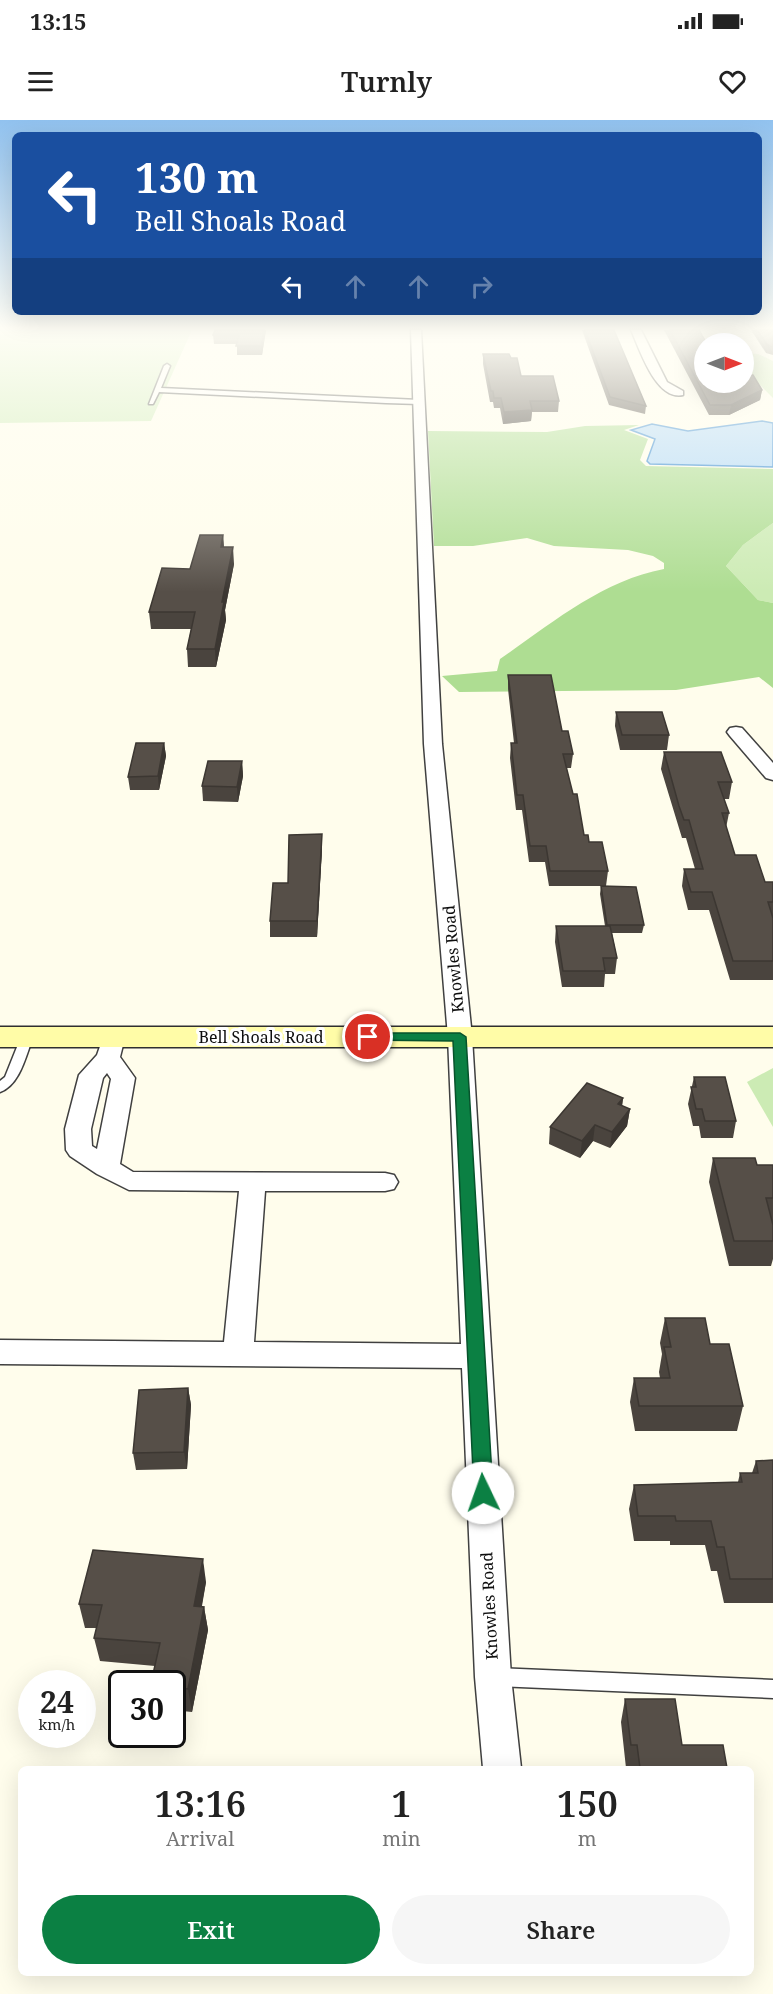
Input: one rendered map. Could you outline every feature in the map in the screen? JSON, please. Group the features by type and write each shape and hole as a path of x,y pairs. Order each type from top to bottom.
{"main road":[{"name":"Bell Shoals Road","path":"13,1037 110,1048 460,1037 773,1037"}],"street":[{"name":"Knowles Road","path":"420,417 434,744 460,1037 493,1677 502,1766"},
{"path":"736,732 773,774"},
{"path":"110,1048 91,1075 80,1121 79,1150 129,1181 385,1182"},
{"path":"106,1168 123,1078 110,1048"},
{"path":"80,1121 116,1121"},
{"path":"238,1354 253,1182"},
{"path":"0,1352 476,1356"}],"lane":[{"path":"0,1088 10,1079 13,1037"},
{"path":"493,1677 773,1689"}],"green space":[{"path":"0,417 153,417 151,421 0,423"},
{"path":"639,425 624,430 648,439 640,460 646,466 773,469 773,523 743,545 726,566 758,600 773,603 773,688 759,677 676,690 459,692 442,676 497,671 500,659 577,605 619,583 664,569 664,563 653,556 628,550 554,546 527,538 473,546 434,546 428,431 547,432 585,426"},
{"path":"773,523 773,603 758,600 726,566 743,545"},
{"path":"773,1068 773,1127 747,1082"}],"water":[{"path":"762,421 773,423 773,467 650,464 647,461 655,439 631,430 652,424 688,431"}],"building":[{"path":"200,535 223,535 221,547 233,547 215,649 187,649 195,612 149,612 162,568 190,569"},
{"path":"508,675 551,675 562,731 568,731 573,754 563,754 573,794 577,794 584,835 588,835 589,842 602,842 608,871 550,871 546,846 530,846 523,795 517,795 511,743 517,743"},
{"path":"616,712 662,712 669,735 622,735"},
{"path":"136,743 164,743 158,776 128,777"},
{"path":"664,752 721,752 732,782 718,782 729,813 722,813 735,855 756,855 765,882 773,882 773,902 768,902 773,918 773,961 733,961 712,892 691,892 684,869 703,869 689,820 684,820 679,806"},
{"path":"208,761 242,761 237,787 202,786"},
{"path":"322,834 317,921 270,921 273,883 288,883 289,835"},
{"path":"601,886 636,887 644,925 607,925"},
{"path":"556,926 610,926 617,958 603,958 605,971 563,971"},
{"path":"694,1077 725,1077 736,1121 705,1121 702,1109 696,1109 691,1087 696,1087"},
{"path":"587,1083 623,1098 618,1104 630,1109 612,1132 595,1125 582,1141 550,1127"},
{"path":"713,1158 755,1158 757,1165 773,1165 773,1198 766,1198 773,1225 773,1241 734,1241"},
{"path":"665,1318 705,1318 710,1344 729,1344 743,1406 639,1406 634,1378 670,1378 664,1347 671,1347"},
{"path":"188,1388 184,1452 133,1453 139,1390"},
{"path":"773,1460 773,1579 730,1579 724,1547 717,1547 711,1521 676,1521 675,1516 638,1516 634,1485 742,1482 740,1473 758,1473 756,1461"},
{"path":"93,1550 203,1559 194,1606 204,1607 188,1689 186,1689 186,1670 154,1670 160,1643 94,1638 102,1605 79,1604"},
{"path":"625,1699 675,1699 682,1745 723,1745 727,1766 640,1766 637,1745 631,1745"}],"route":[{"path":"368,1037 460,1037 483,1493"}]}
